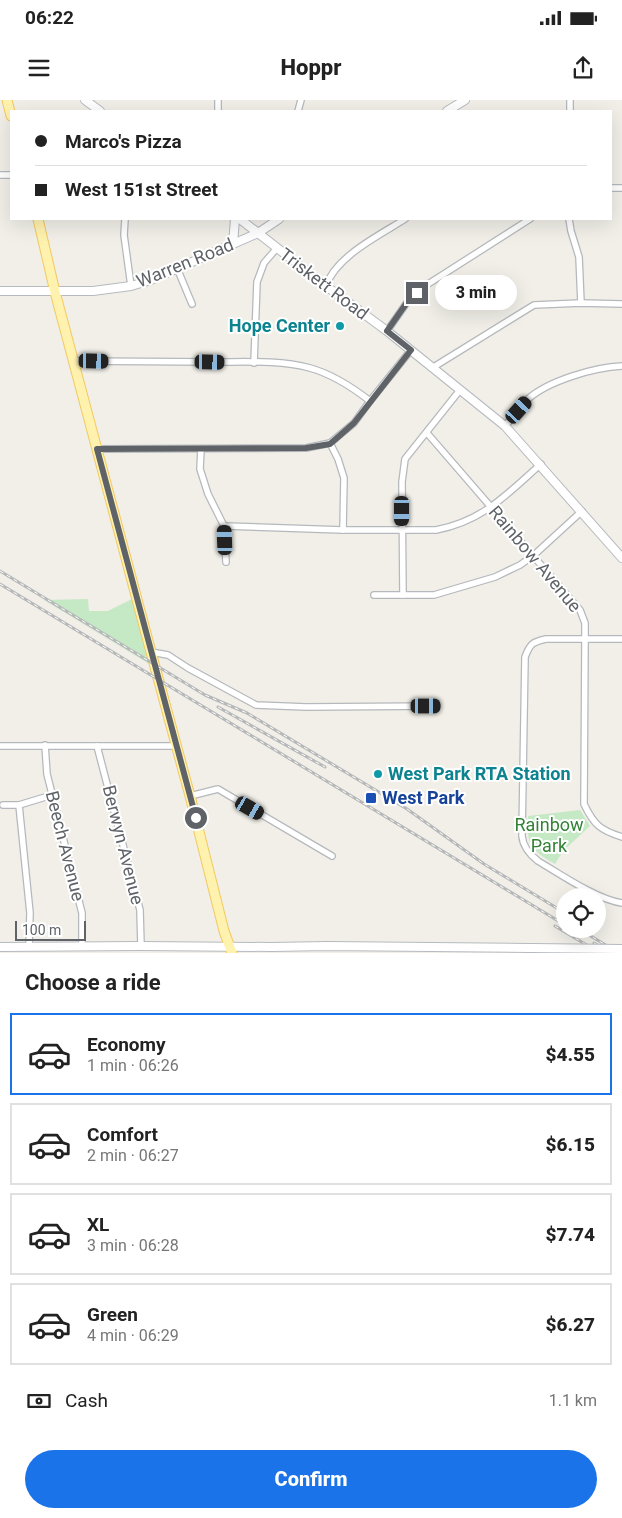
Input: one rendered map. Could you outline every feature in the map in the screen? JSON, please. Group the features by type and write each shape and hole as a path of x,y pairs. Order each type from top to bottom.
{"main road":[{"path":"85,100 99,110"},
{"path":"449,110 465,100"},
{"path":"38,220 55,292 230,950"},
{"path":"233,244 235,220"},
{"name":"Triskett Road","path":"241,220 387,331 505,426 622,558"},
{"name":"Warren Road","path":"0,291 93,291 131,286 151,280 258,233 278,220"},
{"path":"0,947 28,949 141,946 230,950 327,946 454,950 530,948 622,949"}],"street":[{"path":"125,220 124,235 131,286"},
{"path":"326,286 328,280 342,263 359,248 403,220"},
{"path":"387,331 408,301 425,286 528,220"},
{"path":"569,220 570,232 579,257 581,303"},
{"path":"254,363 257,282 264,263 277,248"},
{"path":"177,268 192,304"},
{"path":"432,368 534,305 622,304"},
{"path":"97,449 306,448 330,444 354,423 411,350"},
{"path":"74,360 292,365 311,369 332,377 351,387 370,401"},
{"path":"505,426 529,398 554,383 588,371 622,366"},
{"path":"403,595 402,482 405,460 460,390"},
{"name":"Rainbow Avenue","path":"426,433 580,610 584,622 585,639 584,804 596,825 622,837"},
{"path":"330,444 338,459 344,478 343,530"},
{"path":"201,449 200,469 208,494 224,526 226,562"},
{"path":"224,526 343,530 436,530 449,528 475,517 492,507 540,464"},
{"path":"374,595 434,595 495,577 520,565 534,555 582,512"},
{"path":"622,639 546,639 538,640 530,645 525,657 523,844 538,861 600,896 622,903"},
{"path":"151,652 168,655 256,705 301,707 437,706"},
{"path":"0,746 176,746"},
{"name":"Beech Avenue","path":"45,746 46,774 82,913 82,947"},
{"name":"Berwyn Avenue","path":"97,746 140,910 141,946"},
{"path":"190,796 218,789 332,856"},
{"path":"3,805 18,805 52,795"},
{"path":"18,805 30,913 28,949"}],"green space":[{"path":"134,598 151,665 44,600 88,599 89,611 108,611"},
{"name":"Rainbow Park","path":"580,810 590,826 563,851 555,864 531,845 528,834 528,816"}],"railway":[{"path":"0,571 205,695 247,713 407,809 484,864 556,908"},
{"path":"0,584 556,920"},
{"path":"218,707 325,767"},
{"path":"555,926 600,953"},
{"path":"594,938 619,953"},
{"path":"594,943 611,953"}],"place":[{"name":"Hope Center","path":"340,326"},
{"name":"West Park RTA Station","path":"378,774"},
{"name":"West Park","path":"371,798"}],"route":[{"path":"196,818 97,449 306,448 330,444 354,423 411,350 387,331 408,301 417,293"}]}
